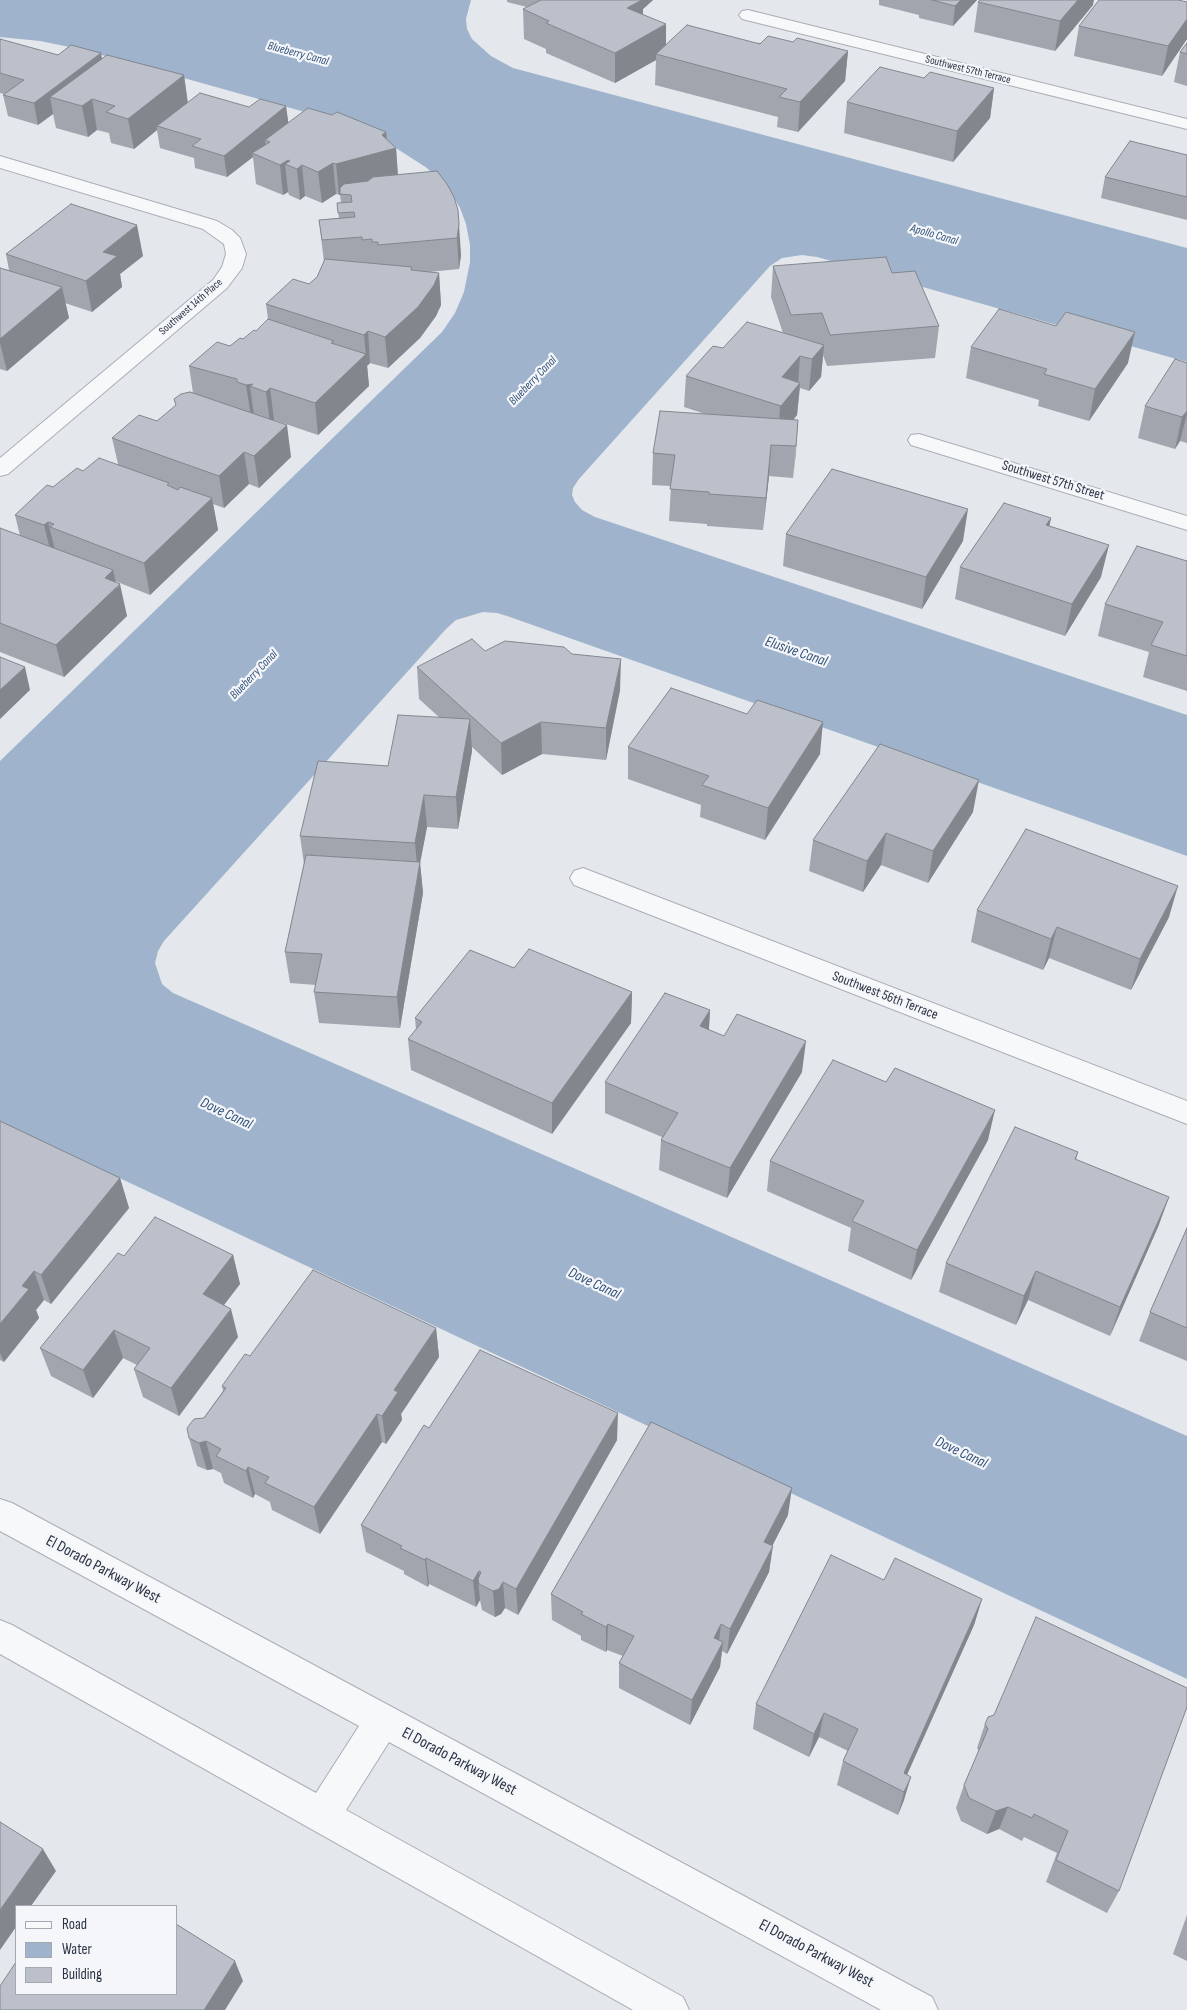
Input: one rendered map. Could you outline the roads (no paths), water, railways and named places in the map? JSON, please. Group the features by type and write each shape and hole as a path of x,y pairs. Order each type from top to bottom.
{"street":[{"name":"Southwest 57th Terrace","path":"748,15 1187,124"},
{"name":"Southwest 14th Place","path":"0,162 210,225 225,234 233,242 236,254 232,268 220,284 0,469"},
{"name":"Southwest 57th Street","path":"919,440 1187,523"},
{"name":"Southwest 56th Terrace","path":"583,878 1187,1113"},
{"name":"El Dorado Parkway West","path":"0,1514 919,2010"},
{"path":"0,1636 670,2010"},
{"path":"322,1816 382,1721"}],"water":[{"path":"0,0 471,0 466,19 467,29 472,39 491,56 513,68 1187,248 1187,362 817,257 802,255 782,258 770,266 579,479 573,488 572,495 582,510 595,517 1187,715 1187,856 507,616 483,612 456,620 446,629 164,941 158,951 155,963 162,984 173,993 1187,1436 1187,1679 0,1122 0,761 442,332 455,313 464,292 470,262 470,245 466,224 460,208 451,193 427,168 385,141 312,114 84,50 40,41 0,37"}],"water label":[{"name":"Blueberry Canal","path":"298,54"},
{"name":"Apollo Canal","path":"934,235"},
{"name":"Blueberry Canal","path":"533,381"},
{"name":"Elusive Canal","path":"796,652"},
{"name":"Blueberry Canal","path":"254,675"},
{"name":"Dove Canal","path":"226,1114"},
{"name":"Dove Canal","path":"594,1284"},
{"name":"Dove Canal","path":"961,1453"}]}
